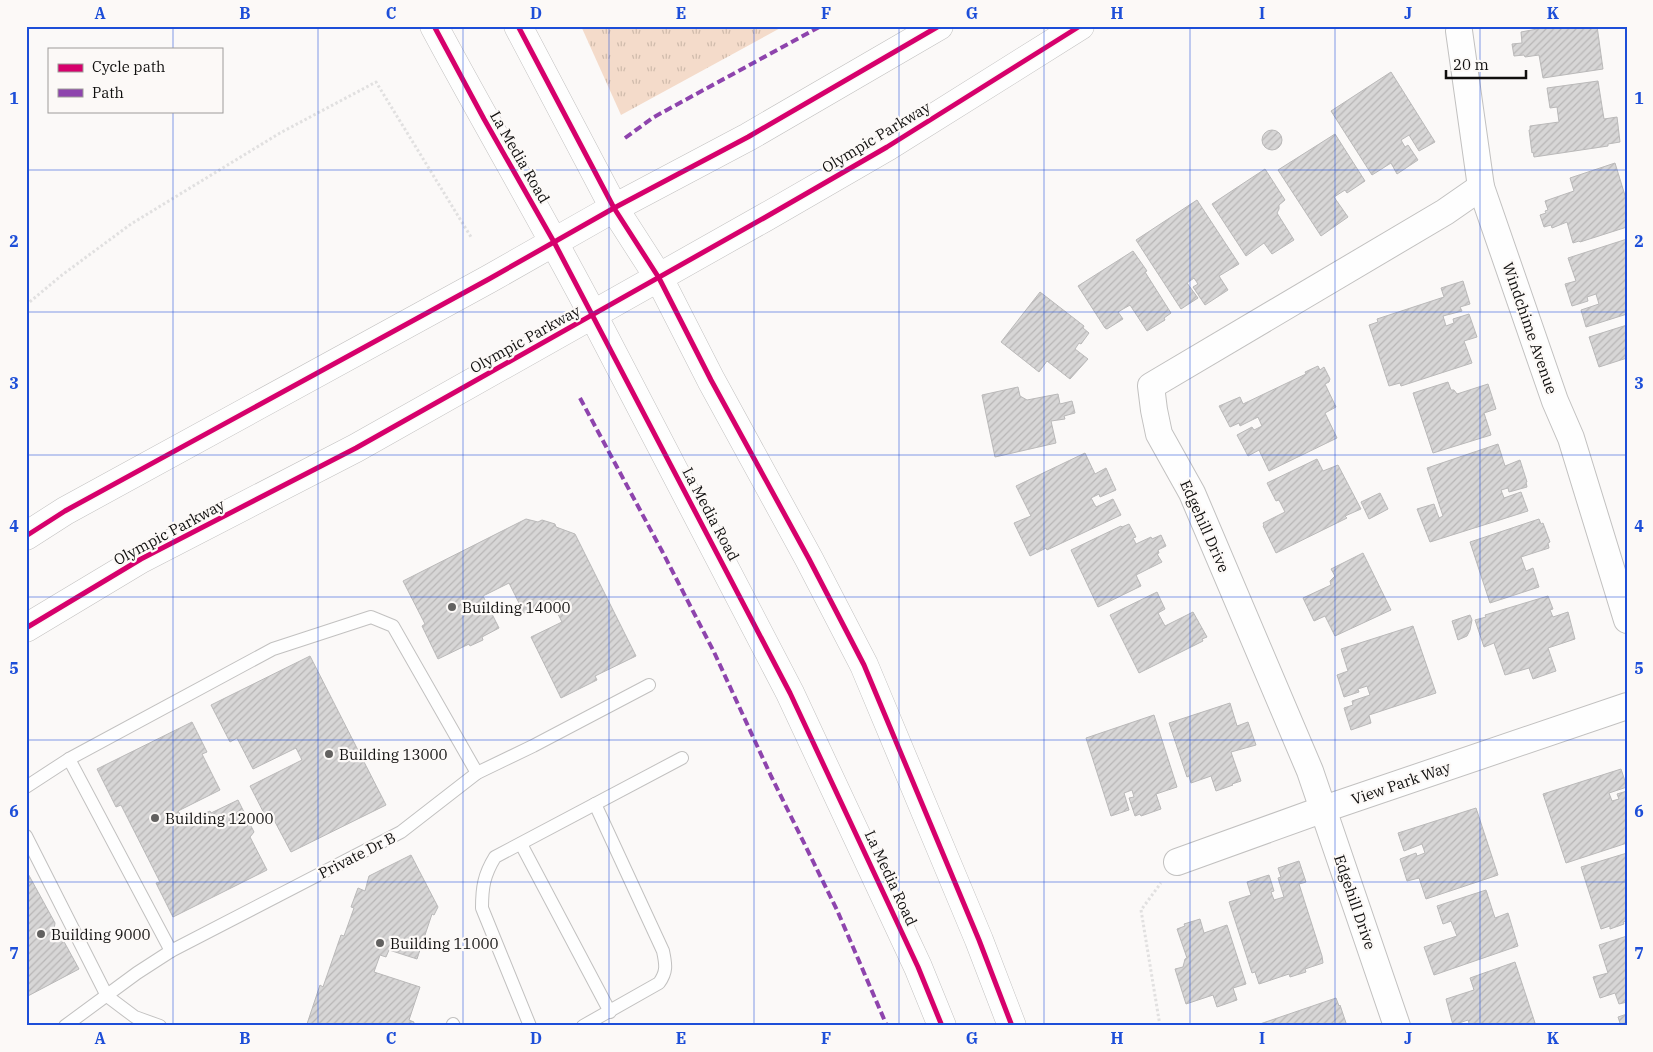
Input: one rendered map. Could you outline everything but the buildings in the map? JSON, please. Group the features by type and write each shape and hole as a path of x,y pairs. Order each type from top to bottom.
{"main road":[{"name":"La Media Road","path":"434,26 593,315 790,693 918,967 942,1026"},
{"path":"518,26 614,208 659,278 711,380 809,559 864,665 979,940 1012,1026"},
{"path":"26,536 65,511 614,208 748,137 938,26"},
{"name":"Olympic Parkway","path":"26,628 141,559 356,448 659,278 886,147 1080,26"}],"street":[{"name":"Windchime Avenue","path":"1459,31 1481,187 1555,401 1571,438 1627,620"},
{"name":"Edgehill Drive","path":"1397,1026 1310,771 1192,493 1159,434 1152,386 1445,212 1481,187"},
{"name":"View Park Way","path":"1177,862 1324,809 1627,706"}],"lane":[{"path":"26,787 69,759 273,649 370,617 393,626 477,773"},
{"name":"Private Dr B","path":"64,1026 170,951 401,832 477,773 649,685"},
{"path":"530,1026 482,908 482,890 486,871 495,857 682,758"},
{"path":"69,759 170,951"},
{"path":"583,1026 659,983 666,974 663,951 595,804"},
{"path":"26,836 107,996 135,1017 160,1026"},
{"path":"521,844 610,1012"}],"path":[{"path":"26,305 62,275 131,224 280,133 376,82 471,237"},
{"path":"1160,1026 1141,910 1177,862"}],"green space":[{"path":"581,26 784,26 621,115"}],"marked path":[{"path":"625,138 654,117 821,26"},
{"path":"580,398 714,652 771,776 837,910 887,1026"}],"cycle path":[{"path":"434,26 554,242 790,693 918,967 942,1026"},
{"path":"518,26 614,208 659,278 711,380 809,559 864,665 979,940 1012,1026"},
{"path":"26,536 65,511 489,279 614,208 748,137 939,26"},
{"path":"26,628 141,559 356,448 764,218 887,147 1080,26"}],"place":[{"name":"Building 14000","path":"452,607"},
{"name":"Building 13000","path":"329,754"},
{"name":"Building 12000","path":"155,818"},
{"name":"Building 9000","path":"41,934"},
{"name":"Building 11000","path":"380,943"}]}
